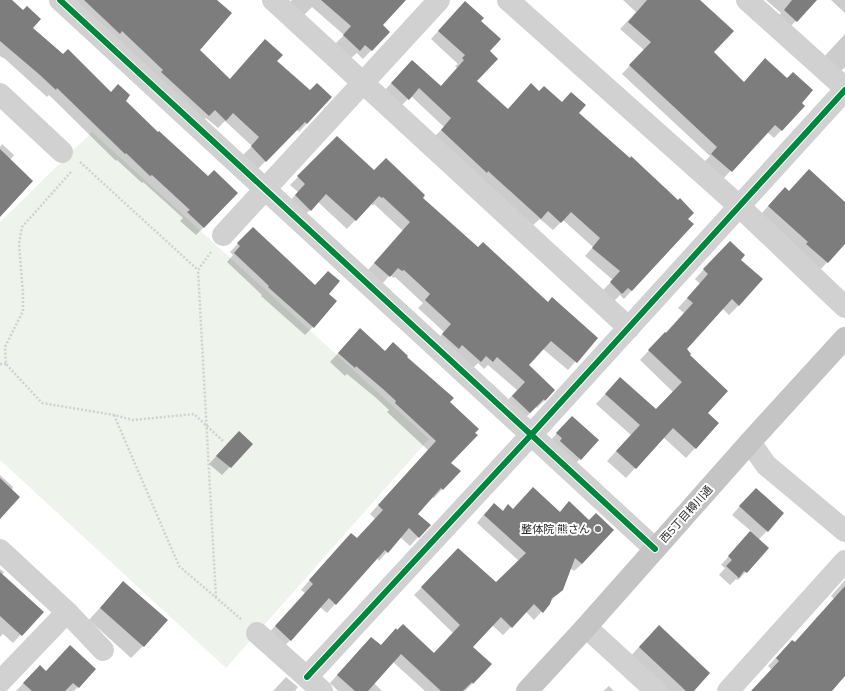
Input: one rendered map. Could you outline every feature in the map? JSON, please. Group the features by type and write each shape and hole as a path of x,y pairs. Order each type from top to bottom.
{"main road":[{"name":"西5丁目樽川通","path":"527,691 845,338"}],"street":[{"path":"60,0 655,549"},
{"path":"273,0 629,328"},
{"path":"224,235 439,0"},
{"path":"508,0 739,206 845,307"},
{"path":"257,633 315,684 531,435 845,89 747,0"},
{"path":"2,99 72,161"},
{"path":"750,442 766,465 845,531"},
{"path":"0,550 67,612 103,650"},
{"path":"728,691 845,561"},
{"path":"0,682 67,612"},
{"path":"586,627 656,691"}],"path":[{"path":"198,270 72,161 22,227 19,244 23,311 5,346 6,364 42,403 114,415 133,420 194,414 224,442"},
{"path":"216,599 198,270 224,235"},
{"path":"0,364 6,364"},
{"path":"114,415 179,566 257,633"}],"shaded area":[{"path":"92,132 429,439 226,668 0,460 0,222"}],"building":[{"path":"0,0 12,0 23,10 27,6 41,19 33,28 63,54 68,49 111,92 118,84 130,95 126,101 158,132 159,131 208,176 214,170 238,193 204,228 187,212 190,210 152,175 150,176 126,153 125,154 57,88 56,90 0,41"},
{"path":"84,0 217,0 232,13 200,50 230,79 265,39 283,55 277,61 310,90 317,83 332,97 307,124 305,122 266,162 251,146 259,137 233,113 226,121 215,110 209,116 161,72 163,70 122,31 120,34"},
{"path":"321,0 406,0 383,25 390,32 372,51 365,45 360,51 343,35 351,26"},
{"path":"647,0 700,0 734,31 714,52 744,82 765,58 787,78 793,72 813,90 802,103 805,106 782,131 775,125 732,172 711,154 717,147 629,65 651,42 628,22"},
{"path":"792,0 817,0 797,22 784,10"},
{"path":"465,1 484,18 481,21 501,39 490,51 498,59 477,81 508,109 531,83 539,91 544,86 562,102 571,92 586,105 579,113 630,158 631,156 678,200 680,198 694,213 688,219 694,224 632,291 628,288 622,294 610,282 620,271 592,248 600,238 571,212 561,223 548,211 541,219 488,171 487,173 441,130 451,118 419,88 409,100 391,83 412,60 441,86 464,60 462,58 465,55 438,31"},
{"path":"337,136 374,170 386,158 425,195 423,198 478,247 483,242 548,302 552,297 598,338 577,363 551,341 529,365 555,390 545,401 544,399 530,413 512,396 525,382 497,357 493,362 486,356 481,362 462,345 459,349 442,334 451,324 425,300 430,294 404,270 402,271 398,268 390,277 374,263 410,222 383,197 382,198 379,196 356,221 326,194 311,211 295,195 305,184 297,176"},
{"path":"0,149 33,181 0,217"},
{"path":"809,169 845,202 845,244 828,263 806,244 808,242 768,206 785,187 789,191"},
{"path":"253,227 315,285 328,271 340,281 329,294 337,301 314,328 268,287 269,286 234,253 240,246 237,243"},
{"path":"730,241 745,255 741,260 763,279 739,306 732,299 687,349 691,354 690,355 728,391 708,413 719,423 696,449 673,428 636,469 616,451 640,425 605,394 620,377 656,409 682,382 648,350 665,332 666,333 693,303 687,298 708,274 703,269"},
{"path":"360,328 385,351 393,342 408,356 407,357 454,398 450,402 479,429 475,433 478,435 451,463 461,471 443,490 441,488 418,514 431,525 419,538 409,528 388,553 385,550 336,605 329,598 291,641 275,626 313,584 309,580 351,533 357,538 383,510 378,505 436,441 395,403 396,401 383,389 338,353"},
{"path":"572,416 599,440 581,460 560,441 562,438 556,433"},
{"path":"239,431 253,444 231,468 216,456"},
{"path":"0,478 20,497 0,519"},
{"path":"533,487 560,512 569,501 589,520 596,513 614,530 582,564 575,558 563,590 552,598 550,604 543,613 534,604 512,628 501,617 473,647 492,664 473,684 472,682 463,691 441,691 401,654 368,691 355,691 337,675 371,637 381,645 396,628 397,630 403,624 434,653 460,625 421,587 458,548 496,582 526,553 484,515 494,503 503,511 508,504 513,509"},
{"path":"756,488 784,513 768,532 739,506"},
{"path":"750,531 769,548 747,573 744,571 739,578 726,566 732,560 728,556"},
{"path":"0,572 44,612 22,636 0,616"},
{"path":"123,581 168,620 144,647 100,608"},
{"path":"845,586 845,676 832,691 751,691 779,661 776,658 792,640 795,642"},
{"path":"659,625 710,673 694,691 686,691 639,647"},
{"path":"70,645 96,669 79,688 73,683 65,691 32,691 23,683 40,665 46,671"}],"cycle path":[{"path":"60,0 655,549"},
{"path":"307,677 531,435 845,90"}],"place":[{"name":"整体院 熊さん","path":"598,529"}]}
